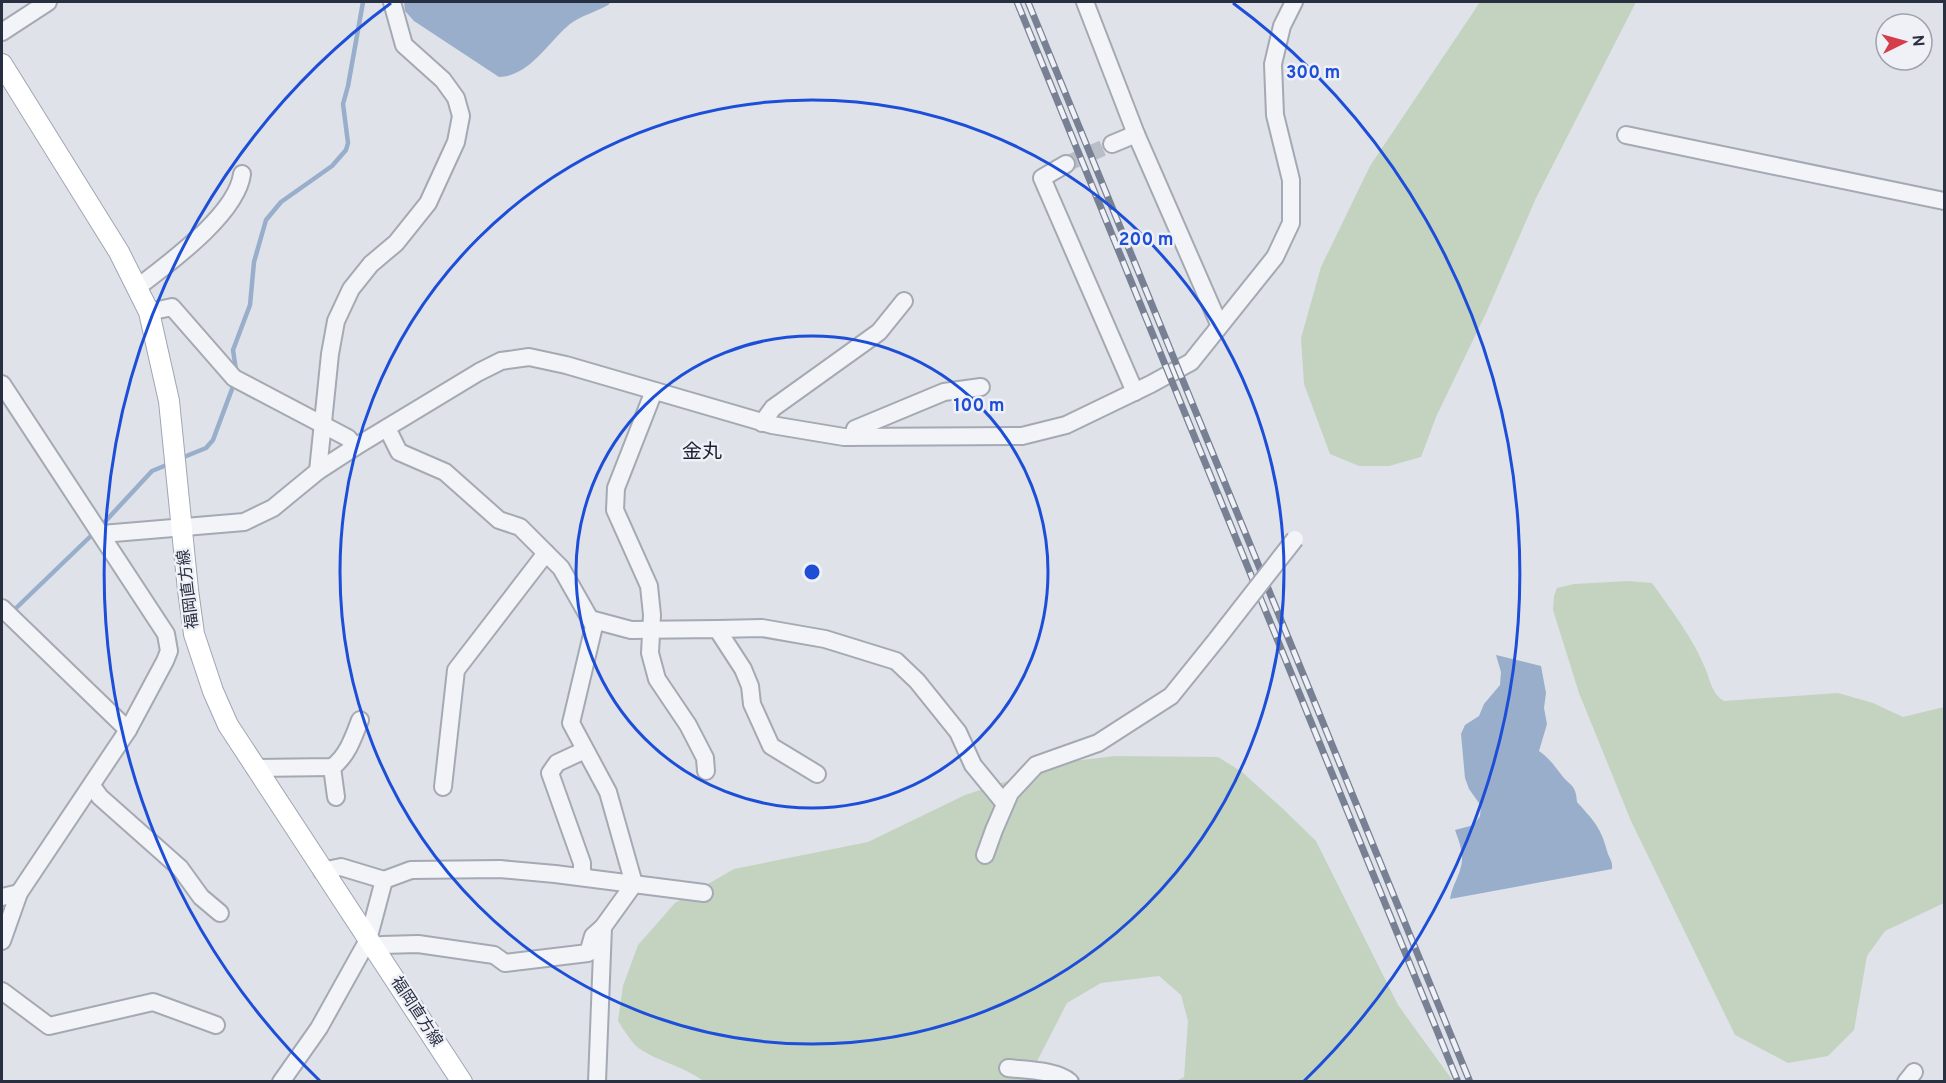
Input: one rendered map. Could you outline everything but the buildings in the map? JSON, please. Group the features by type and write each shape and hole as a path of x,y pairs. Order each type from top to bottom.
{"main road":[{"name":"福岡直方線","path":"2,64 118,252 149,312 169,401 194,634 213,691 228,725 462,1082"}],"street":[{"path":"2,32 48,2"},
{"path":"318,471 330,354 336,321 351,288 371,264 396,243 428,203 456,142 460,116 456,98 443,80 404,45 392,2"},
{"path":"1085,2 1136,134 1219,324"},
{"path":"102,534 244,522 273,508 318,471 479,372 501,361 529,357 566,365 762,423 804,432 853,437 1022,436 1066,425 1191,362 1219,324 1275,257 1291,224 1291,180 1275,115 1273,64 1282,26 1294,2"},
{"path":"1112,144 1136,134"},
{"path":"1626,135 1944,201"},
{"path":"1066,164 1042,178 1135,392"},
{"path":"138,287 207,230 237,193 241,185 242,174"},
{"path":"762,423 773,408 879,332 904,301"},
{"path":"149,312 172,307 234,378 348,438 355,447"},
{"path":"2,384 166,634 169,651 128,730 19,893 2,941"},
{"path":"853,437 855,429 944,392 981,387"},
{"path":"654,391 618,481 615,510 649,586 652,615 650,653 657,679 688,725 705,758 706,771"},
{"path":"387,428 399,452 445,472 499,520 520,527 561,568 594,626 571,723 608,792 634,884"},
{"path":"985,855 1010,793 1036,765 1098,743 1171,696 1295,539"},
{"path":"443,787 456,670 546,553"},
{"path":"2,608 128,730"},
{"path":"590,619 632,630 762,628 825,639 896,661 917,681 958,732 973,765 1005,804"},
{"path":"717,629 743,669 750,686 752,704 771,746 817,774"},
{"path":"255,768 332,767 340,762 360,720"},
{"path":"582,877 582,863 550,773 557,763 585,750"},
{"path":"332,767 336,797"},
{"path":"92,786 100,797 180,868 201,897 220,913"},
{"path":"322,871 341,867 384,880 411,870 500,869 704,893"},
{"path":"281,1082 320,1028 371,945 384,880"},
{"path":"371,945 418,944 494,955 505,963 588,953 593,936 603,927 634,884"},
{"path":"2,897 19,893"},
{"path":"597,1082 603,927"},
{"path":"2,991 49,1026 153,1002 216,1025"},
{"path":"1008,1068 1040,1072 1065,1078 1070,1082"}],"green space":[{"path":"1480,2 1636,2 1536,198 1487,311 1436,417 1421,457 1389,466 1359,466 1330,454 1304,384 1301,338 1321,267 1370,166"},
{"path":"1628,581 1652,583 1701,658 1714,692 1724,701 1838,693 1873,703 1903,717 1944,707 1944,903 1885,931 1867,956 1854,1030 1828,1056 1788,1063 1735,1035 1631,821 1579,693 1553,610 1557,588 1574,584"},
{"path":"1115,756 1218,757 1242,772 1282,808 1316,841 1398,1005 1453,1081 1176,1081 1184,1077 1188,1021 1181,995 1159,976 1101,983 1067,1003 1031,1073 1031,1081 703,1081 642,1050 635,1045 618,1021 623,986 638,945 675,903 734,869 868,842 965,795 1065,762"}],"water":[{"path":"404,2 611,2 570,24 529,65 510,75 499,77 414,21 405,11"},
{"path":"1496,655 1541,666 1546,693 1544,708 1547,724 1539,751 1551,761 1574,788 1577,802 1592,819 1602,836 1612,869 1450,899 1462,860 1455,830 1474,825 1480,816 1481,806 1469,789 1465,778 1461,734 1465,725 1479,716 1484,704 1500,685 1501,672"}],"waterway":[{"path":"236,370 233,350 250,305 254,262 266,220 281,202 332,166 346,150 348,143 343,104 363,2"},
{"path":"179,459 206,448 213,440 235,381"},
{"path":"101,526 152,471 169,464"},
{"path":"12,612 95,532"}],"tunnel":[{"path":"1066,164 1112,144"}],"railway":[{"path":"1017,2 1458,1082"},
{"path":"1028,2 1470,1082"}],"district":[{"name":"金丸","path":"702,453"}]}
